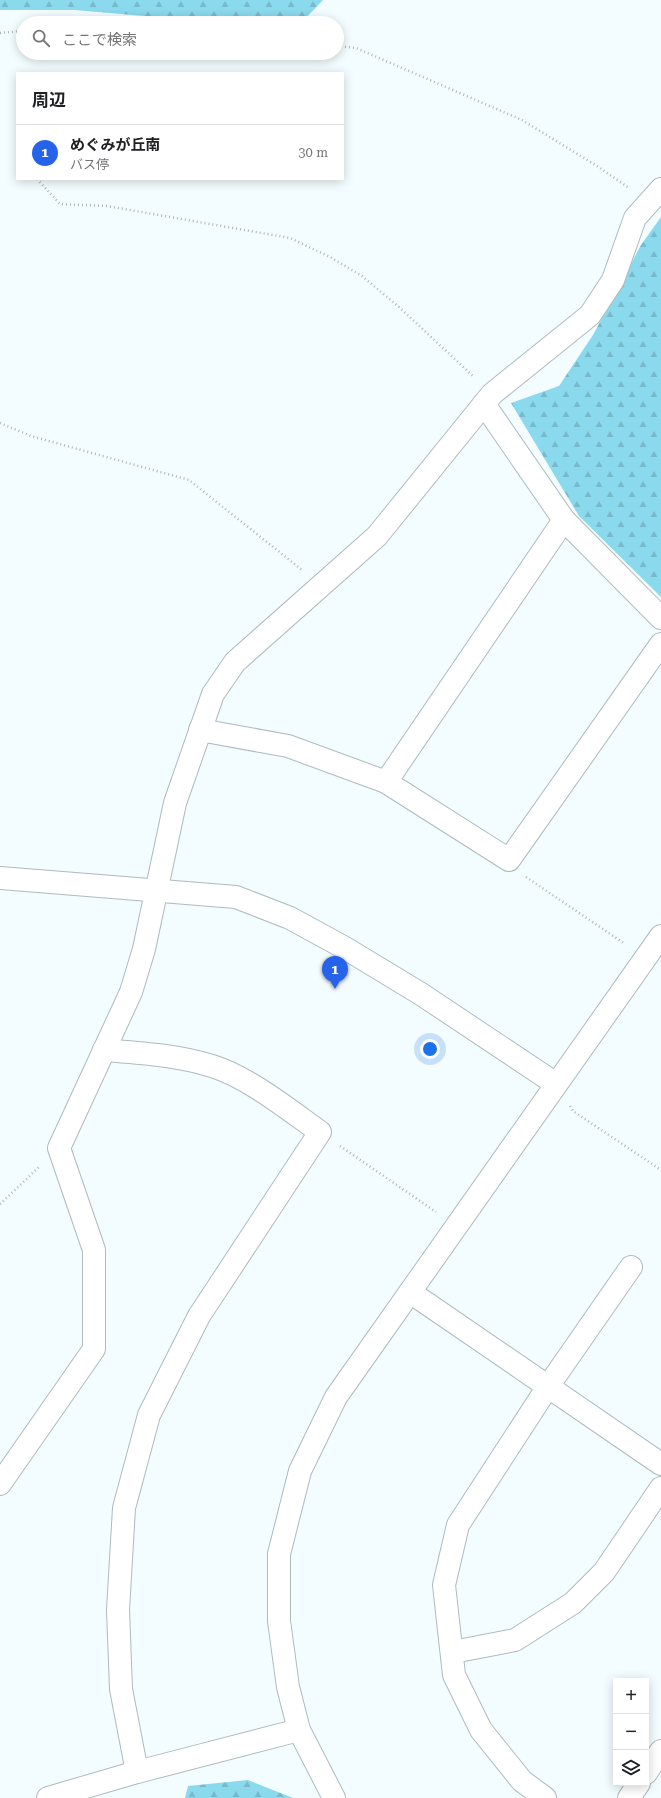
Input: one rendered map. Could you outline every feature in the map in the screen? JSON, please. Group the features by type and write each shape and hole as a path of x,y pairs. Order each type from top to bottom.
{"street":[{"path":"0,1484 94,1349 94,1250 59,1148 131,992 144,949 175,803 213,694 235,662 377,536 488,399 590,315 613,280 635,218 655,196"},
{"path":"488,399 564,520 661,618"},
{"path":"386,782 564,520"},
{"path":"200,730 288,746 386,782 509,860 661,644"},
{"path":"0,878 236,897 290,918 421,994 556,1084"},
{"path":"334,1798 299,1730 288,1686 280,1621 279,1554 300,1471 336,1398 661,936"},
{"path":"104,1050 169,1056 213,1066 251,1084 320,1132 199,1316 149,1415 124,1508 118,1610 121,1689 137,1772"},
{"path":"545,1798 522,1781 481,1730 454,1675 453,1652 444,1585 458,1525 549,1385 631,1267"},
{"path":"410,1292 549,1385 661,1464"},
{"path":"453,1652 516,1640 573,1603 604,1572 661,1488"},
{"path":"48,1798 137,1772 299,1730"},
{"path":"649,1769 661,1751"},
{"path":"629,1798 637,1786"}],"path":[{"path":"0,33 16,32"},
{"path":"344,47 356,48 522,120 597,166 655,196"},
{"path":"38,180 60,204 107,206 290,238 324,253 362,276 389,298 488,399"},
{"path":"0,423 31,436 189,480 322,586"},
{"path":"509,860 529,881 625,944"},
{"path":"573,1111 661,1170"},
{"path":"320,1132 404,1192 457,1225"},
{"path":"0,1204 59,1148"}],"green space":[{"path":"0,0 323,0 308,16 144,16 75,10 0,10"},
{"path":"661,217 661,597 579,516 511,403 559,386 593,335 641,245"},
{"path":"248,1780 293,1798 185,1798 188,1786"}],"place":[{"name":"めぐみが丘南","path":"335,989"}]}
